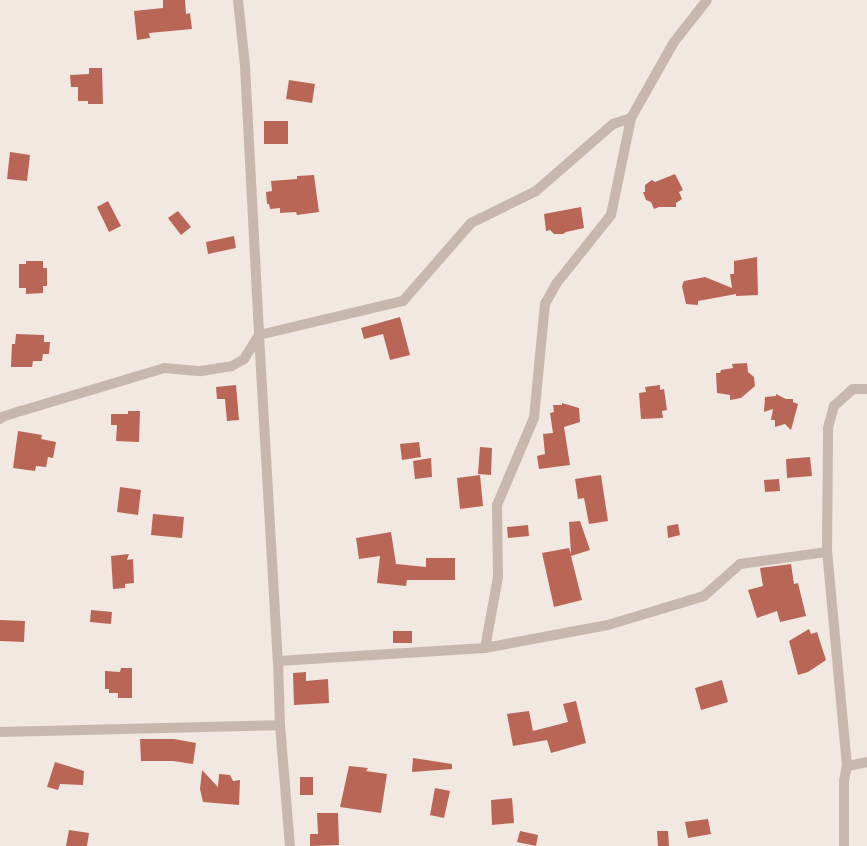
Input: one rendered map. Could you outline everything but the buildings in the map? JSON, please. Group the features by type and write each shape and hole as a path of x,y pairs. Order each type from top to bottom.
{"street":[{"path":"238,0 245,66 278,661 280,725 290,846"},
{"path":"484,648 498,577 497,505 534,418 545,304 556,284 611,215 631,118 674,42 708,0"},
{"path":"0,419 21,411 164,368 201,371 232,366 244,359 259,335 403,301 471,223 536,191 613,124 631,118"},
{"path":"844,846 844,781 847,766 827,552 828,428 834,406 853,389 867,389"},
{"path":"278,661 484,648 608,624 704,596 740,564 827,552"},
{"path":"0,732 280,725"},
{"path":"847,766 867,762"}]}
